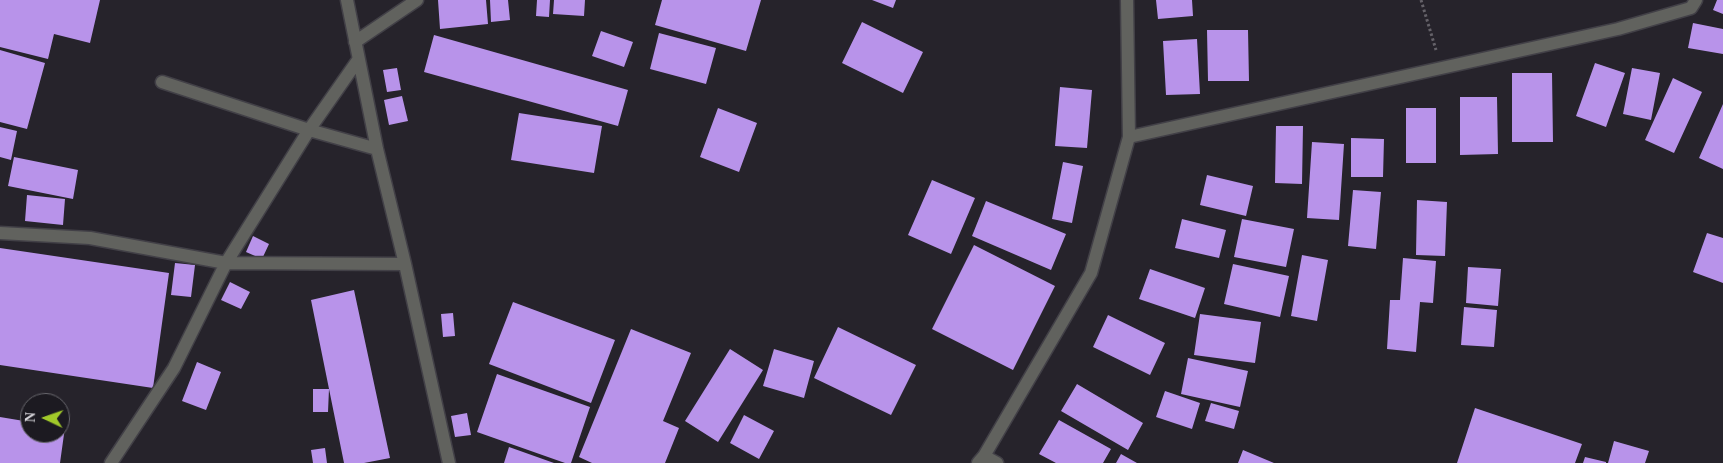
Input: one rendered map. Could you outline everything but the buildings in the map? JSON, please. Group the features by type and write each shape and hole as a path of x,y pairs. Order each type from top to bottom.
{"street":[{"path":"347,0 377,149 405,264 449,463"},
{"path":"355,42 417,0"},
{"path":"997,463 981,459 1091,273 1129,137 1127,0"},
{"path":"1129,137 1618,29 1691,8 1696,0"},
{"path":"111,463 174,368 226,263 309,130 358,60"},
{"path":"162,82 309,130 377,149"},
{"path":"0,233 90,238 226,263 405,264"}],"path":[{"path":"1421,0 1442,68"}]}
